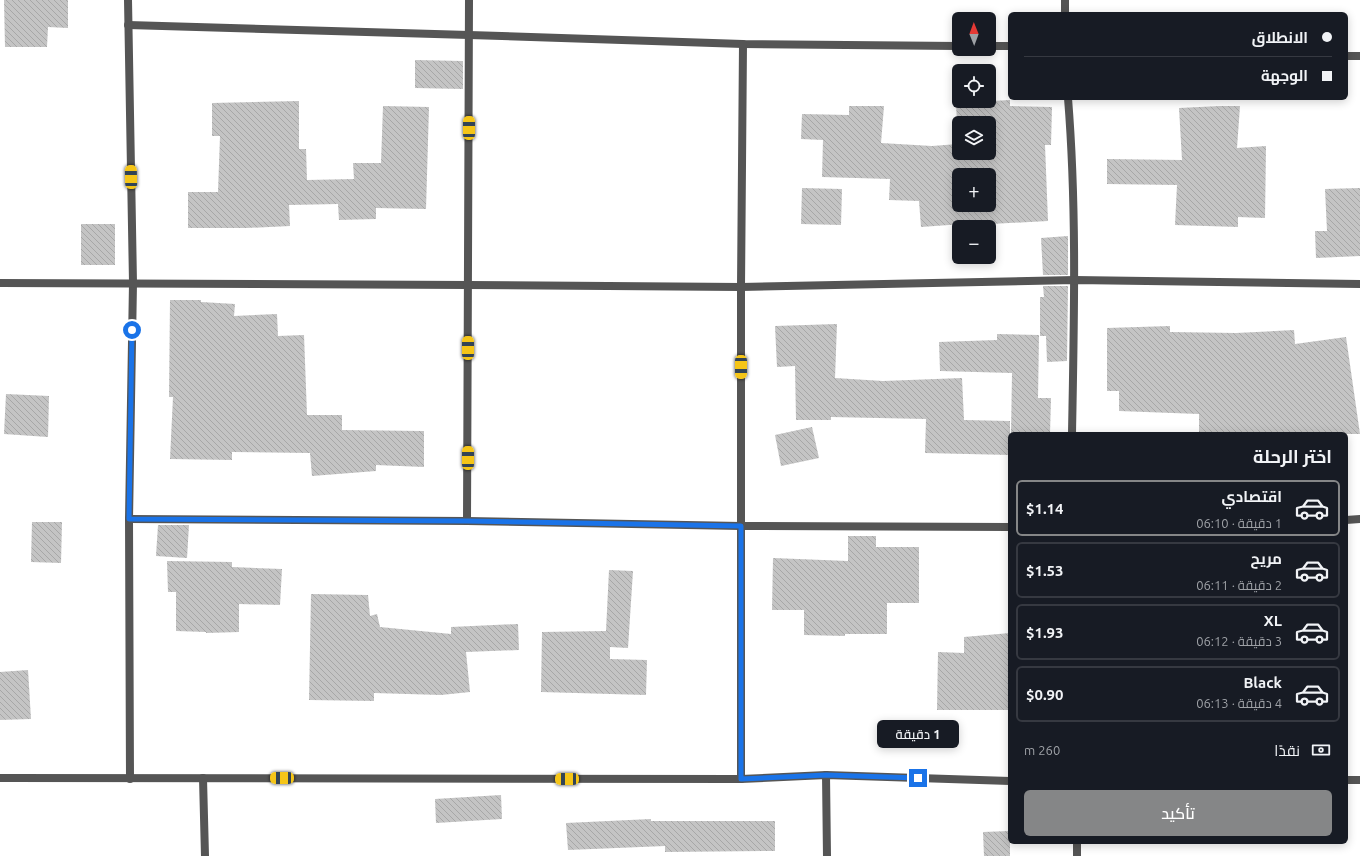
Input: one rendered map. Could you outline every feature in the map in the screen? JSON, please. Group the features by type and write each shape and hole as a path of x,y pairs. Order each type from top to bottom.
{"street":[{"path":"128,0 133,283 129,519 130,778"},
{"path":"467,521 469,0"},
{"path":"1065,0 1065,12"},
{"path":"128,26 743,44 952,46"},
{"path":"741,779 741,287 743,44"},
{"path":"996,46 1008,46"},
{"path":"1348,56 1360,56"},
{"path":"1068,100 1072,146 1075,280 1072,432"},
{"path":"0,283 741,287 1075,280 1360,284"},
{"path":"129,519 467,521 741,526 1008,527"},
{"path":"1348,520 1360,519"},
{"path":"0,778 741,779 826,775 1008,781"},
{"path":"826,775 826,856"},
{"path":"203,778 205,856"},
{"path":"1348,780 1360,780"},
{"path":"1077,844 1077,856"}],"building":[{"path":"4,0 68,0 68,28 48,27 47,47 5,47"},
{"path":"415,60 463,61 463,89 415,88"},
{"path":"1010,100 1010,106 1052,107 1051,145 1045,145 1048,221 996,224 996,220 952,220 952,225 921,227 919,201 889,200 890,179 822,177 823,140 801,139 802,114 849,115 849,106 884,106 881,143 932,146 952,144 952,160 996,160 996,116 957,116 956,108 996,108 996,101"},
{"path":"299,101 299,149 306,149 307,180 354,179 353,163 381,163 383,106 429,107 426,209 376,208 376,219 339,220 338,204 289,205 290,226 188,228 188,192 218,192 220,136 212,136 212,103"},
{"path":"1240,106 1237,148 1266,146 1265,218 1238,217 1238,227 1175,225 1177,185 1107,184 1107,159 1182,160 1179,108"},
{"path":"802,188 842,189 841,225 801,224"},
{"path":"1360,188 1360,256 1316,258 1315,231 1327,231 1325,189"},
{"path":"81,224 115,224 115,265 81,265"},
{"path":"1068,236 1068,275 1043,275 1041,238"},
{"path":"1043,286 1068,286 1067,361 1047,362 1046,336 1040,336 1040,297 1044,297"},
{"path":"170,300 201,300 201,302 235,304 234,316 277,314 278,336 304,335 307,415 342,415 342,430 424,431 424,467 376,465 376,471 312,476 310,453 232,452 232,460 170,459 173,397 169,397"},
{"path":"837,324 835,378 883,381 962,378 964,420 1010,421 1010,432 1008,432 1008,455 925,453 926,419 831,417 831,420 796,420 795,366 777,367 775,326"},
{"path":"1170,326 1170,332 1236,333 1294,330 1295,344 1346,337 1360,434 1348,434 1348,432 1199,432 1199,414 1119,411 1119,391 1107,391 1107,328"},
{"path":"997,334 1039,335 1038,398 1051,398 1050,432 1011,432 1012,373 940,371 939,342 997,340"},
{"path":"6,394 49,396 48,437 4,434"},
{"path":"812,427 819,458 781,466 775,435"},
{"path":"32,522 62,522 61,563 31,562"},
{"path":"158,525 189,525 187,558 156,556"},
{"path":"848,536 876,536 876,547 919,547 919,603 887,603 887,634 845,634 845,636 804,635 804,610 772,610 773,558 848,561"},
{"path":"167,561 232,562 232,567 282,569 280,605 239,604 239,632 206,633 176,631 176,592 168,592"},
{"path":"609,570 633,571 628,648 610,647 610,659 647,660 646,695 541,692 542,632 606,631"},
{"path":"311,594 368,595 370,616 377,614 380,627 451,634 451,627 518,624 519,650 466,652 470,692 441,695 374,693 374,701 309,700"},
{"path":"1008,633 1008,710 937,710 938,652 964,653 964,637"},
{"path":"28,670 31,719 0,720 0,672"},
{"path":"501,795 502,819 436,823 435,799"},
{"path":"651,819 651,821 775,821 775,851 665,852 665,846 568,850 566,823"},
{"path":"1008,831 1010,856 984,856 983,832"}],"route":[{"path":"132,330 129,519 467,521 741,526 741,779 826,775 918,778"}]}
